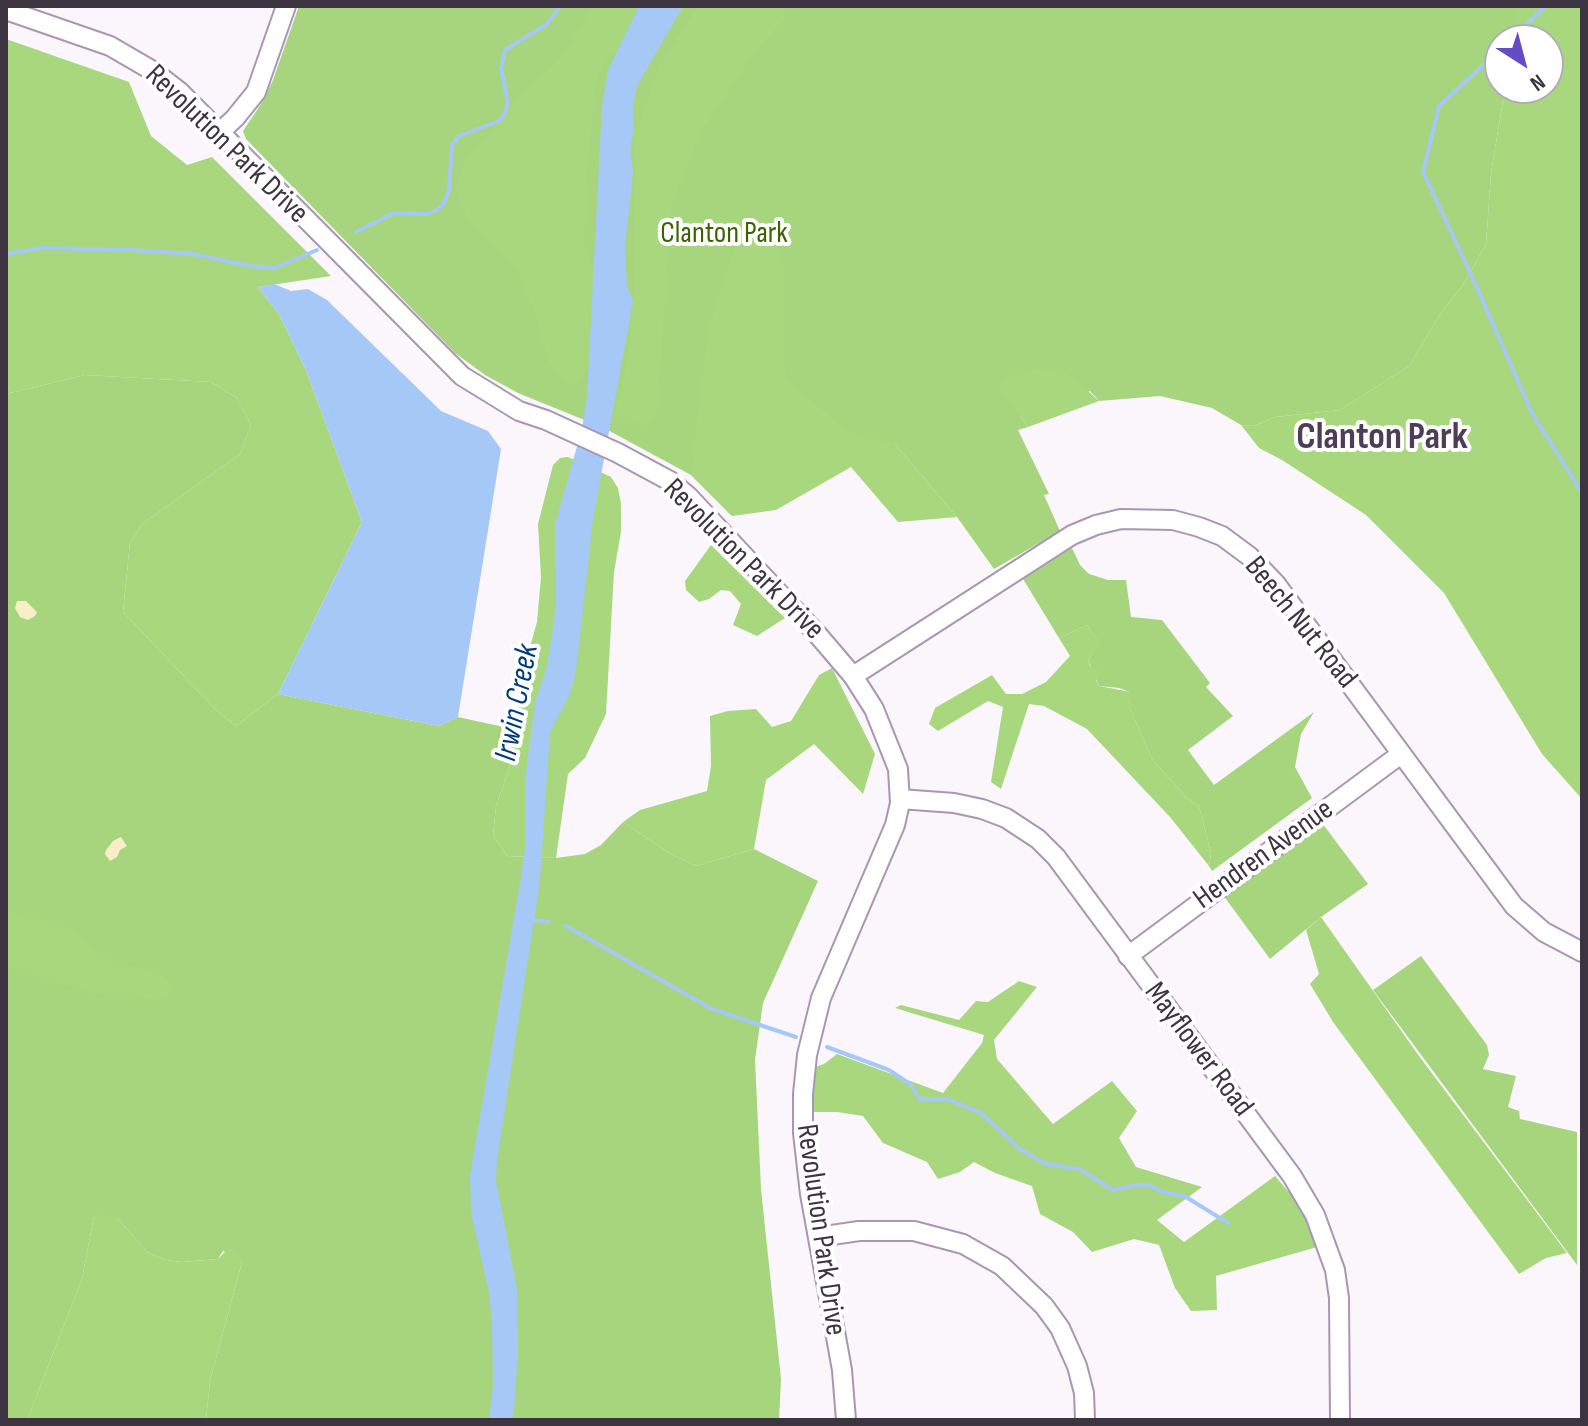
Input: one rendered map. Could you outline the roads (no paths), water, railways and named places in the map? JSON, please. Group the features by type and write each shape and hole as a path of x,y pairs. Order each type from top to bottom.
{"street":[{"path":"220,132 256,92 286,6"},
{"name":"Revolution Park Drive","path":"6,10 78,33 140,62 180,92 462,376 519,411 618,453 670,481 689,497 853,676 878,718 894,754 900,780 900,799 895,825 821,998 807,1055 803,1094 803,1133 842,1370 846,1420"},
{"name":"Beech Nut Road","path":"853,676 1072,535 1121,519 1173,520 1222,536 1249,556 1290,601 1514,906 1544,932 1582,952"},
{"name":"Hendren Avenue","path":"1128,956 1401,754"},
{"name":"Mayflower Road","path":"900,799 954,803 982,809 1028,831 1056,857 1292,1176 1315,1215 1335,1270 1339,1298 1340,1420"},
{"path":"818,1237 859,1231 914,1231 963,1244 1002,1266 1044,1306 1060,1328 1077,1366 1084,1393 1085,1420"}],"water":[{"path":"639,6 683,6 637,86 633,106 634,127 630,150 633,172 625,247 627,286 633,301 593,519 576,671 570,694 550,733 540,881 497,1160 496,1181 517,1289 518,1354 514,1410 512,1420 489,1420 493,1386 492,1324 489,1292 471,1213 470,1175 525,848 525,780 535,703 547,666 556,607 555,524 582,429 587,396 602,106 608,70"},
{"path":"274,284 291,291 308,289 327,300 441,411 488,431 501,449 458,717 439,726 278,694 362,522 306,370 279,314 258,287"}],"waterway":[{"path":"356,232 394,213 427,214 444,203 449,190 452,145 459,136 499,121 505,113 508,103 501,68 505,50 547,24 560,6"},
{"path":"1527,24 1546,6"},
{"path":"1484,65 1439,106 1423,172 1532,413 1582,493"},
{"path":"6,254 41,248 131,250 193,254 275,268 317,250"},
{"path":"532,920 549,922"},
{"path":"566,926 712,1009 796,1037"},
{"path":"827,1047 889,1070 910,1084 920,1099 947,1099 981,1113 1020,1149 1046,1164 1079,1169 1113,1190 1149,1185 1186,1197 1228,1223"}],"district":[{"name":"Clanton Park","path":"1382,438"}],"water label":[{"name":"Irwin Creek","path":"518,703"}]}
